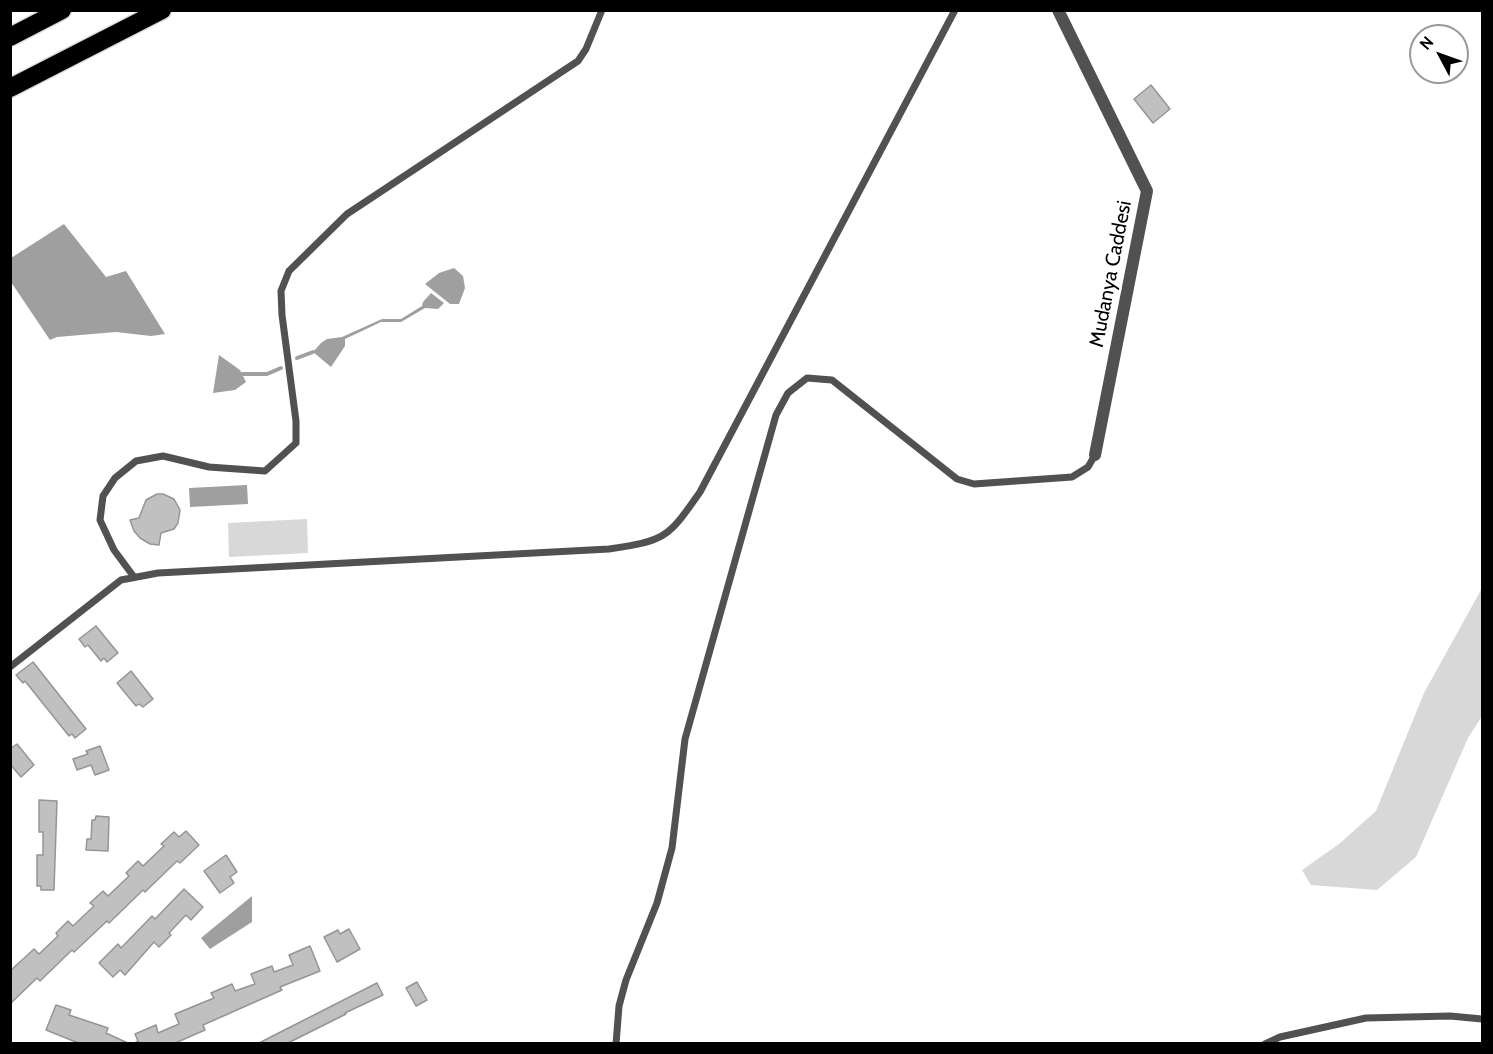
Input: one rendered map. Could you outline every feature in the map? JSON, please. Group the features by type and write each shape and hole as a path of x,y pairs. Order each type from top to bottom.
{"highway":[{"path":"10,37 62,10"},
{"path":"10,88 162,10"}],"street":[{"name":"Mudanya Caddesi","path":"1058,10 1146,191 1095,455"}],"lane":[{"path":"134,578 114,550 100,520 103,496 115,478 136,461 163,456 209,467 265,471 296,443 296,421 281,291 289,271 347,214 578,61 586,49 602,10"},
{"path":"10,667 122,580 170,572 609,549 645,544 659,538 676,526 700,492 955,10"},
{"path":"616,1044 619,1006 626,980 657,903 672,848 686,739 776,415 788,393 807,378 832,380 957,478 974,484 1072,477 1088,467 1095,455"},
{"path":"1265,1044 1280,1037 1366,1018 1450,1016 1482,1019"}],"shaded area":[{"path":"64,224 106,277 126,271 165,334 151,336 116,332 57,337 50,340 11,282 11,258"},
{"path":"454,268 463,276 465,288 459,304 450,304 425,284 439,273"},
{"path":"431,293 444,303 438,309 425,308 401,322 381,322 345,339 345,346 331,367 313,352 327,339 342,337 382,319 401,319 422,306"},
{"path":"219,355 240,370 246,382 235,390 213,393"},
{"path":"247,485 248,504 190,507 189,488"},
{"path":"307,519 308,553 229,557 228,523"},
{"path":"1482,588 1482,716 1468,738 1416,857 1377,890 1311,885 1302,870 1339,844 1376,811 1424,693"},
{"path":"252,896 252,922 210,949 201,938"}],"building":[{"path":"1151,85 1170,109 1153,123 1134,99"},
{"path":"157,494 174,499 180,510 178,523 174,529 161,533 159,545 150,544 140,538 134,531 130,520 139,518 146,500"},
{"path":"96,626 118,653 107,662 104,658 101,661 88,645 85,647 79,639"},
{"path":"33,662 86,729 75,738 72,734 69,736 25,681 23,683 16,675"},
{"path":"131,671 153,699 143,707 139,704 136,706 117,683"},
{"path":"17,744 34,765 21,777 10,764 10,749"},
{"path":"100,746 109,770 95,775 91,765 77,770 73,759 88,754 86,751"},
{"path":"39,800 57,801 54,890 41,890 41,886 37,886 37,855 43,855 43,832 39,832"},
{"path":"96,816 109,817 108,851 86,850 87,839 91,839 92,820 95,820"},
{"path":"186,831 199,845 180,863 177,861 145,892 143,890 109,923 107,921 74,952 72,950 40,981 37,978 10,1004 10,971 34,949 39,954 58,936 56,933 68,921 73,926 94,906 90,903 103,891 108,896 129,876 126,873 138,861 143,866 164,846 161,844 174,832 179,837"},
{"path":"226,855 237,872 230,877 234,883 220,893 204,871"},
{"path":"184,889 203,907 191,920 186,915 159,947 154,942 125,975 120,970 113,977 99,963 118,944 121,948 152,916 155,919"},
{"path":"349,929 360,949 337,962 324,937 338,930 340,934"},
{"path":"310,946 320,971 280,987 282,990 203,1025 205,1030 173,1044 133,1044 138,1041 135,1034 156,1025 158,1033 179,1024 175,1014 214,998 211,993 232,984 235,991 255,984 251,974 272,966 274,972 293,965 289,955"},
{"path":"417,982 427,1000 416,1006 406,988"},
{"path":"377,983 383,995 346,1014 286,1044 257,1044"},
{"path":"56,1005 71,1010 69,1015 108,1028 106,1033 130,1044 81,1044 46,1030"}],"waterway":[{"path":"297,358 313,352"},
{"path":"242,374 267,374 281,368"}]}
